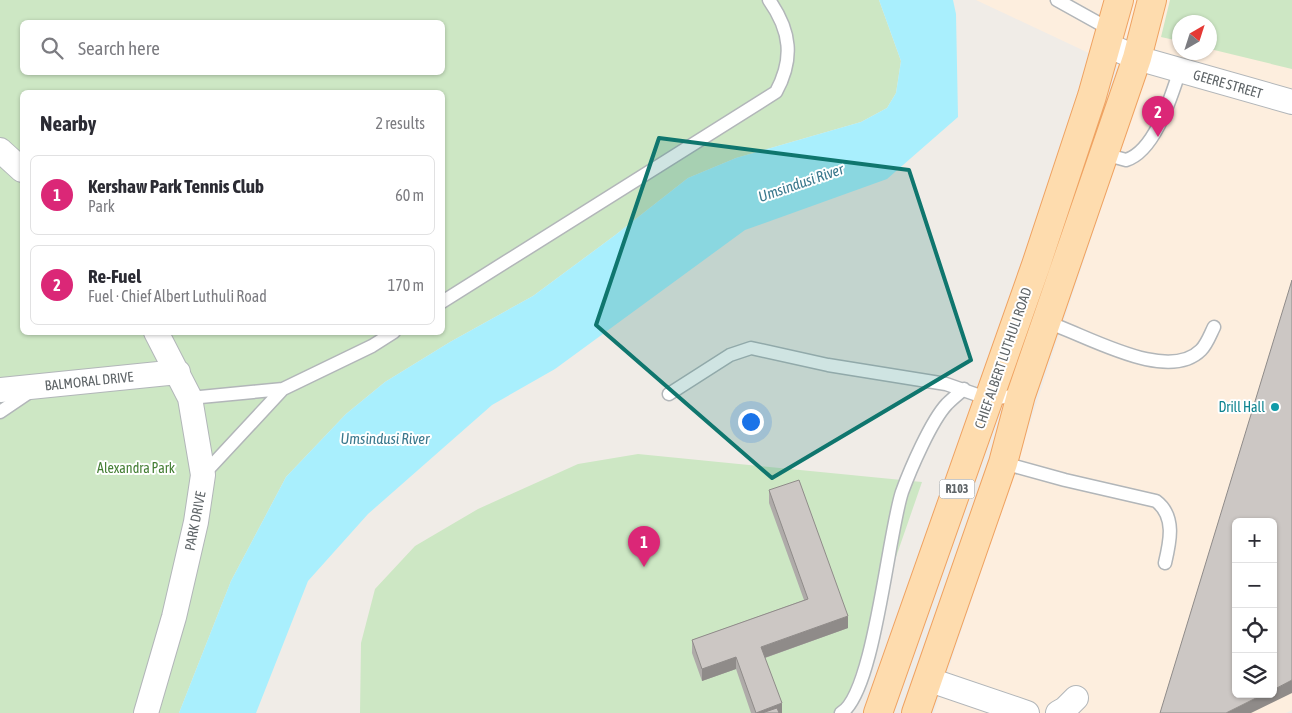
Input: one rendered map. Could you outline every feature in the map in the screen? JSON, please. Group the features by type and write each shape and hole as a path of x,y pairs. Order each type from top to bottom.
{"main road":[{"name":"CHIEF ALBERT LUTHULI ROAD","path":"878,713 1019,314 1109,37 1119,0"},
{"name":"R103","path":"916,713 1003,463 1021,395 1048,322 1137,58 1152,0"}],"street":[{"name":"GEERE STREET","path":"1109,37 1137,58 1292,102"},
{"path":"0,150 20,168"},
{"name":"PARK DRIVE","path":"146,713 174,617 196,522 203,475 190,398 158,335"},
{"name":"BALMORAL DRIVE","path":"0,390 178,372"},
{"path":"927,679 1027,713"},
{"path":"1058,713 1076,698"}],"lane":[{"path":"445,300 776,92 784,78 788,61 787,35 779,14 769,0"},
{"path":"1057,0 1109,37"},
{"path":"1104,154 1126,160 1132,158 1147,145 1168,105 1180,70"},
{"path":"1019,314 1048,322 1107,346 1158,363 1170,363 1188,358 1200,352 1214,327"},
{"path":"190,398 283,389 372,346 389,335"},
{"path":"669,394 730,355 751,348 828,365 946,384 989,399 1021,395"},
{"path":"0,412 39,386"},
{"path":"203,475 283,389"},
{"path":"841,713 854,698 870,650 902,492 929,431 946,405 964,389"},
{"path":"1003,463 1065,480 1156,501 1166,510 1169,518 1170,536 1165,563"}],"highlighted area":[{"path":"659,138 909,170 971,360 772,478 596,325"}],"shaded area":[{"path":"976,0 1292,0 1292,710 1286,713 934,713 1144,79"}],"green space":[{"name":"Alexandra Park","path":"0,0 879,0 901,61 896,93 887,108 861,122 736,158 688,178 533,296 450,342 385,382 346,414 286,477 231,581 179,713 0,713"},
{"path":"1170,0 1292,0 1292,69 1217,51 1217,15 1172,15 1172,39 1161,37"},
{"path":"638,454 922,482 842,713 360,713 361,643 375,589 415,546 478,509 578,464"}],"water":[{"name":"Umsindusi River","path":"879,0 953,0 956,14 958,117 887,179 745,230 555,369 492,405 368,514 308,581 256,713 179,713 231,581 286,477 346,414 385,382 450,342 533,296 688,178 736,158 861,122 887,108 896,93 901,61"}],"building":[{"name":"Drill Hall","path":"1292,280 1292,680 1277,688 1277,518 1232,518 1232,698 1256,698 1226,713 1160,713"},
{"path":"799,480 848,616 761,647 782,703 756,713 736,657 702,669 692,640 808,599 769,490"},
{"path":"777,708 779,713 762,713"}],"place":[{"name":"Re-Fuel","path":"1158,137"},
{"name":"Drill Hall","path":"1275,407"},
{"name":"Kershaw Park Tennis Club","path":"644,567"}]}
